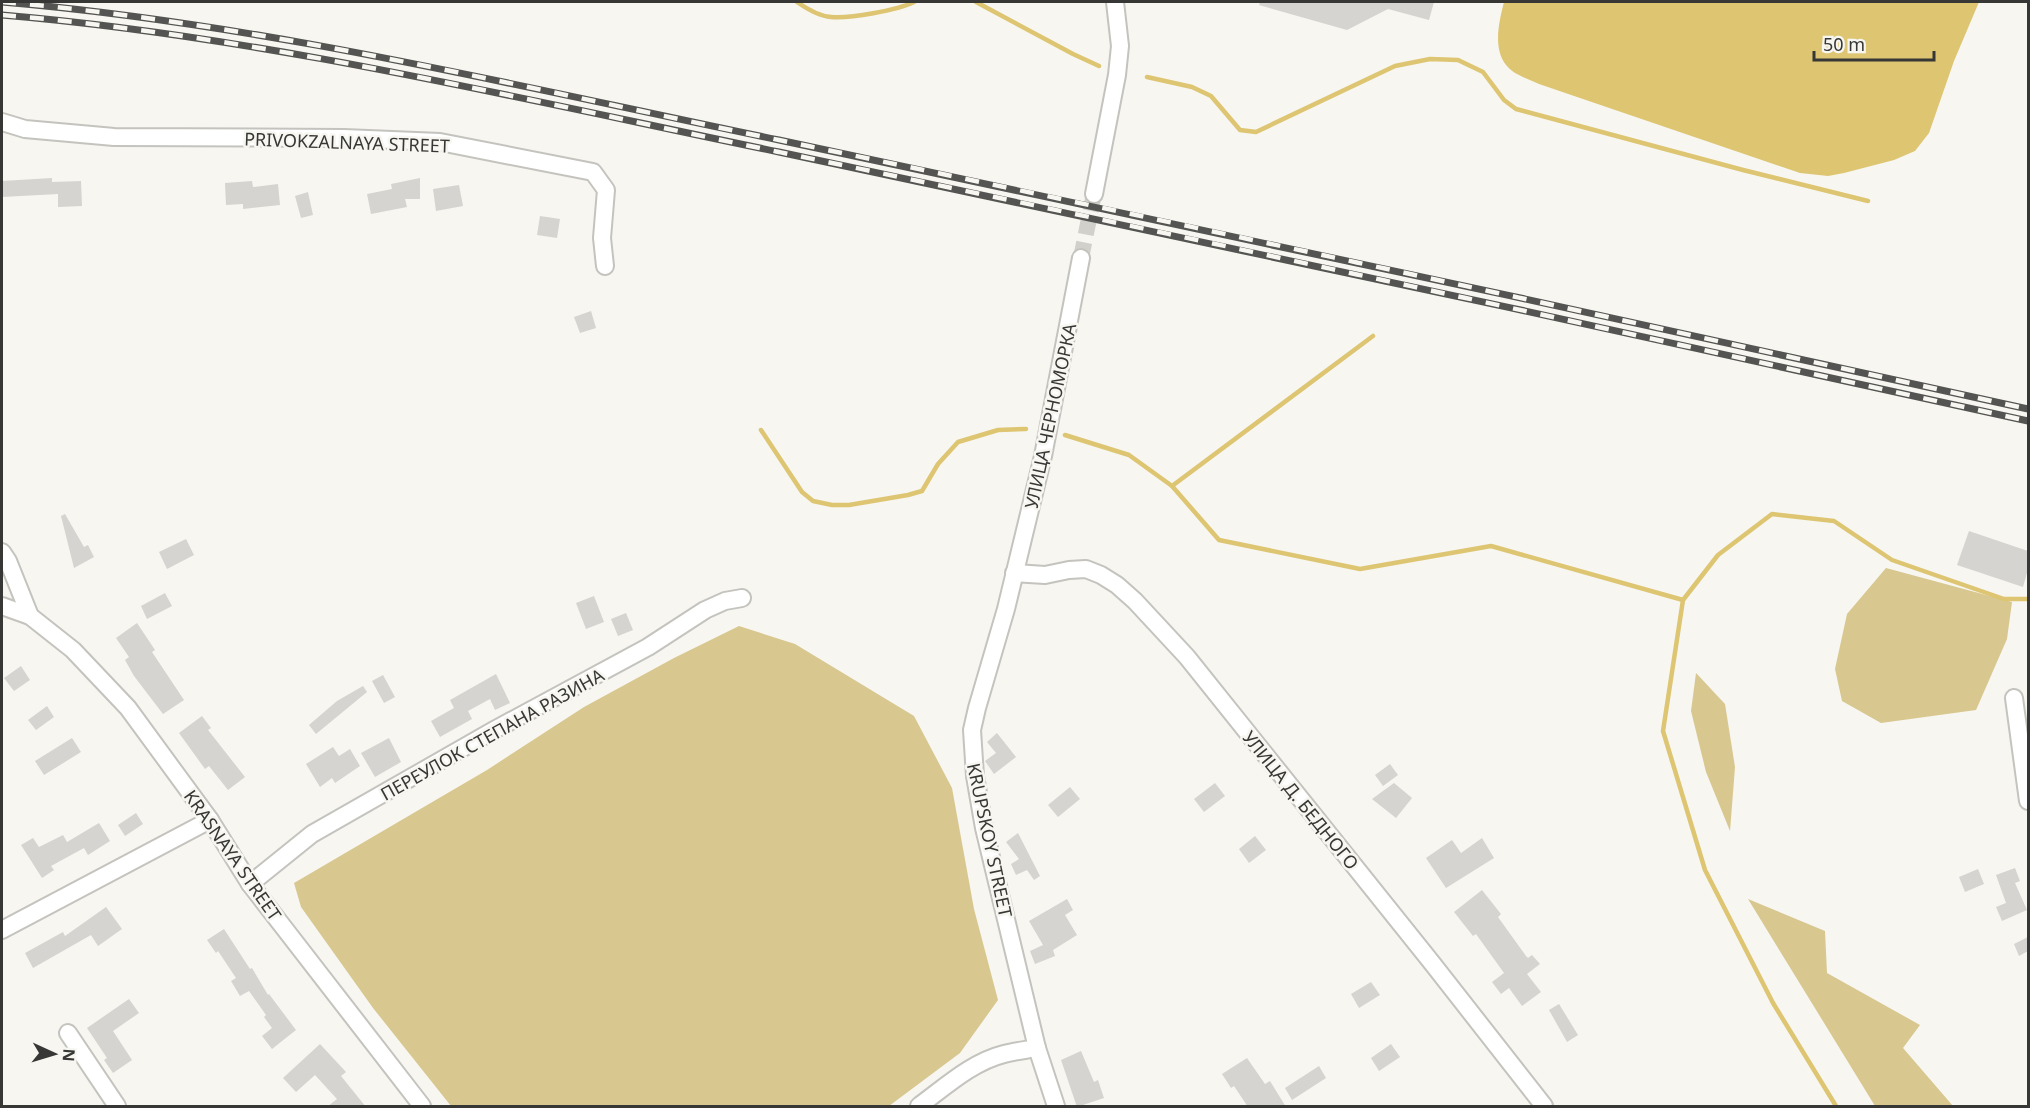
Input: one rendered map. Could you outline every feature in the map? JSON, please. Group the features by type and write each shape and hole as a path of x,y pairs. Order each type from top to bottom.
{"street":[{"path":"1094,194 1117,75 1120,46 1115,2"},
{"name":"PRIVOKZALNAYA STREET","path":"2,122 25,129 114,137 344,138 440,142 592,172 606,190 602,238 605,266"},
{"name":"УЛИЦА ЧЕРНОМОРКА","path":"1014,573 1043,456 1081,258"},
{"name":"KRASNAYA STREET","path":"2,552 8,561 30,616"},
{"name":"УЛИЦА Д. БЕДНОГО","path":"1014,573 1045,575 1086,569 1118,585 1135,601 1187,657 1544,1107"},
{"name":"KRUPSKOY STREET","path":"1014,573 977,708 972,730 972,752 984,828 1037,1048 1056,1107"},
{"name":"ПЕРЕУЛОК СТЕПАНА РАЗИНА","path":"250,884 312,834 496,729 648,647 705,610 725,601 742,598"},
{"name":"KRASNAYA STREET","path":"2,606 30,616 73,650 128,708 210,820 250,884 422,1107"},
{"path":"2014,698 2028,801"},
{"path":"2,930 210,820"},
{"path":"68,1033 117,1107"},
{"path":"919,1107 961,1075 984,1061 1003,1054 1037,1048"}],"shaded area":[{"path":"1504,2 1979,2 1954,61 1929,133 1915,151 1894,160 1828,176 1800,173 1539,84 1520,75 1508,68 1499,51 1498,31"},
{"path":"1886,568 2012,602 2007,639 1976,710 1881,723 1842,701 1835,669 1847,614"},
{"path":"739,626 795,644 914,716 952,788 974,909 998,1000 960,1053 889,1106 451,1106 373,1008 301,907 294,883 487,770 584,707"},
{"path":"1696,673 1725,704 1735,767 1730,831 1706,772 1691,711"},
{"path":"1748,899 1825,931 1827,973 1920,1025 1903,1048 1953,1106 1875,1106"}],"building":[{"path":"1260,2 1434,2 1429,20 1388,9 1347,30 1259,5"},
{"path":"52,178 52,182 81,181 82,206 58,207 58,194 2,197 2,181"},
{"path":"420,178 420,199 405,199 407,207 371,214 367,194 392,189 391,184"},
{"path":"252,181 253,187 278,184 280,205 243,209 243,204 226,205 225,183"},
{"path":"459,185 463,206 436,211 433,189"},
{"path":"308,192 313,215 301,218 295,196"},
{"path":"540,216 560,219 557,238 537,235"},
{"path":"591,311 596,328 580,333 574,317"},
{"path":"65,514 84,547 88,545 94,557 74,568 61,516"},
{"path":"1969,531 2028,551 2028,569 2023,587 1957,565"},
{"path":"186,539 194,555 167,569 159,552"},
{"path":"165,593 172,606 147,619 141,606"},
{"path":"594,596 604,622 586,629 576,603"},
{"path":"626,613 633,630 618,636 611,619"},
{"path":"137,623 155,650 152,652 184,700 163,714 134,676 125,660 129,657 116,638"},
{"path":"21,666 30,680 14,691 4,678"},
{"path":"496,674 510,703 495,710 490,699 468,711 472,719 440,737 431,721 454,708 450,700"},
{"path":"383,675 395,697 384,703 372,681"},
{"path":"363,686 367,692 316,734 309,725 337,701"},
{"path":"47,706 54,717 36,730 28,720"},
{"path":"202,716 211,728 208,730 245,777 228,790 209,766 205,769 179,733"},
{"path":"997,733 1016,757 994,774 985,761 996,753 987,742"},
{"path":"72,738 81,752 44,775 35,761"},
{"path":"389,738 401,762 375,777 361,753"},
{"path":"333,747 339,756 350,749 360,766 335,783 332,778 320,787 306,764"},
{"path":"1390,764 1398,775 1383,786 1375,775"},
{"path":"1215,783 1225,796 1204,812 1194,799"},
{"path":"1394,783 1412,798 1396,818 1372,799"},
{"path":"1070,787 1080,799 1058,817 1048,805"},
{"path":"136,813 143,824 125,836 118,825"},
{"path":"99,823 110,841 88,855 84,848 51,866 54,870 42,878 21,845 33,838 39,847 63,835 67,842"},
{"path":"1018,833 1040,876 1034,880 1027,870 1016,875 1011,864 1019,859 1006,842"},
{"path":"1255,836 1266,850 1249,863 1239,849"},
{"path":"1482,838 1494,858 1446,888 1426,858 1452,840 1461,853"},
{"path":"2015,868 2020,881 2015,883 2027,910 2002,921 1996,907 2006,903 1996,875"},
{"path":"1978,869 1984,884 1965,892 1959,877"},
{"path":"1482,890 1501,914 1498,917 1526,956 1528,958 1532,955 1540,964 1527,974 1541,992 1522,1006 1509,988 1501,994 1492,982 1504,973 1476,934 1473,936 1454,912"},
{"path":"1067,899 1073,910 1065,915 1077,935 1053,950 1055,956 1035,964 1030,951 1043,945 1029,921"},
{"path":"106,907 122,929 98,946 91,935 33,968 25,953 63,932 65,936"},
{"path":"224,929 268,995 296,1030 272,1049 262,1036 272,1028 264,1017 266,1015 249,991 240,996 231,981 236,978 218,951 216,953 207,940"},
{"path":"2028,937 2028,951 2019,956 2014,944"},
{"path":"1371,982 1380,995 1359,1008 1351,994"},
{"path":"129,999 139,1013 113,1031 132,1060 113,1073 104,1060 107,1058 87,1028"},
{"path":"1559,1004 1578,1035 1567,1042 1549,1010"},
{"path":"320,1044 346,1072 341,1076 366,1107 327,1107 337,1099 315,1075 296,1092 283,1078"},
{"path":"1391,1044 1400,1057 1379,1071 1371,1058"},
{"path":"1081,1051 1094,1082 1098,1080 1104,1098 1077,1107 1061,1060"},
{"path":"1247,1058 1265,1084 1270,1081 1286,1107 1248,1107 1234,1086 1231,1088 1222,1074"},
{"path":"1319,1066 1326,1078 1292,1100 1285,1088"}],"waterway":[{"path":"797,2 817,14 839,17 885,11 914,2"},
{"path":"976,2 1099,66"},
{"path":"1147,77 1192,87 1211,96 1240,130 1256,132 1395,66 1430,59 1458,60 1483,72 1504,100 1516,109 1868,201"},
{"path":"1172,486 1373,336"},
{"path":"761,430 802,492 813,501 832,505 849,505 922,491 938,464 958,442 998,430 1026,429"},
{"path":"1065,435 1129,455 1172,486 1219,540 1360,569 1491,546 1683,600"},
{"path":"1836,1106 1773,1003 1705,870 1663,731 1683,600 1718,555 1772,514 1834,521 1892,560 2004,599 2028,599"}],"tunnel":[{"path":"1081,258 1094,194"}],"railway":[{"path":"2,2 198,25 392,59 1092,206 2028,409"},
{"path":"2,15 198,38 489,91 1248,251 2028,421"}]}
